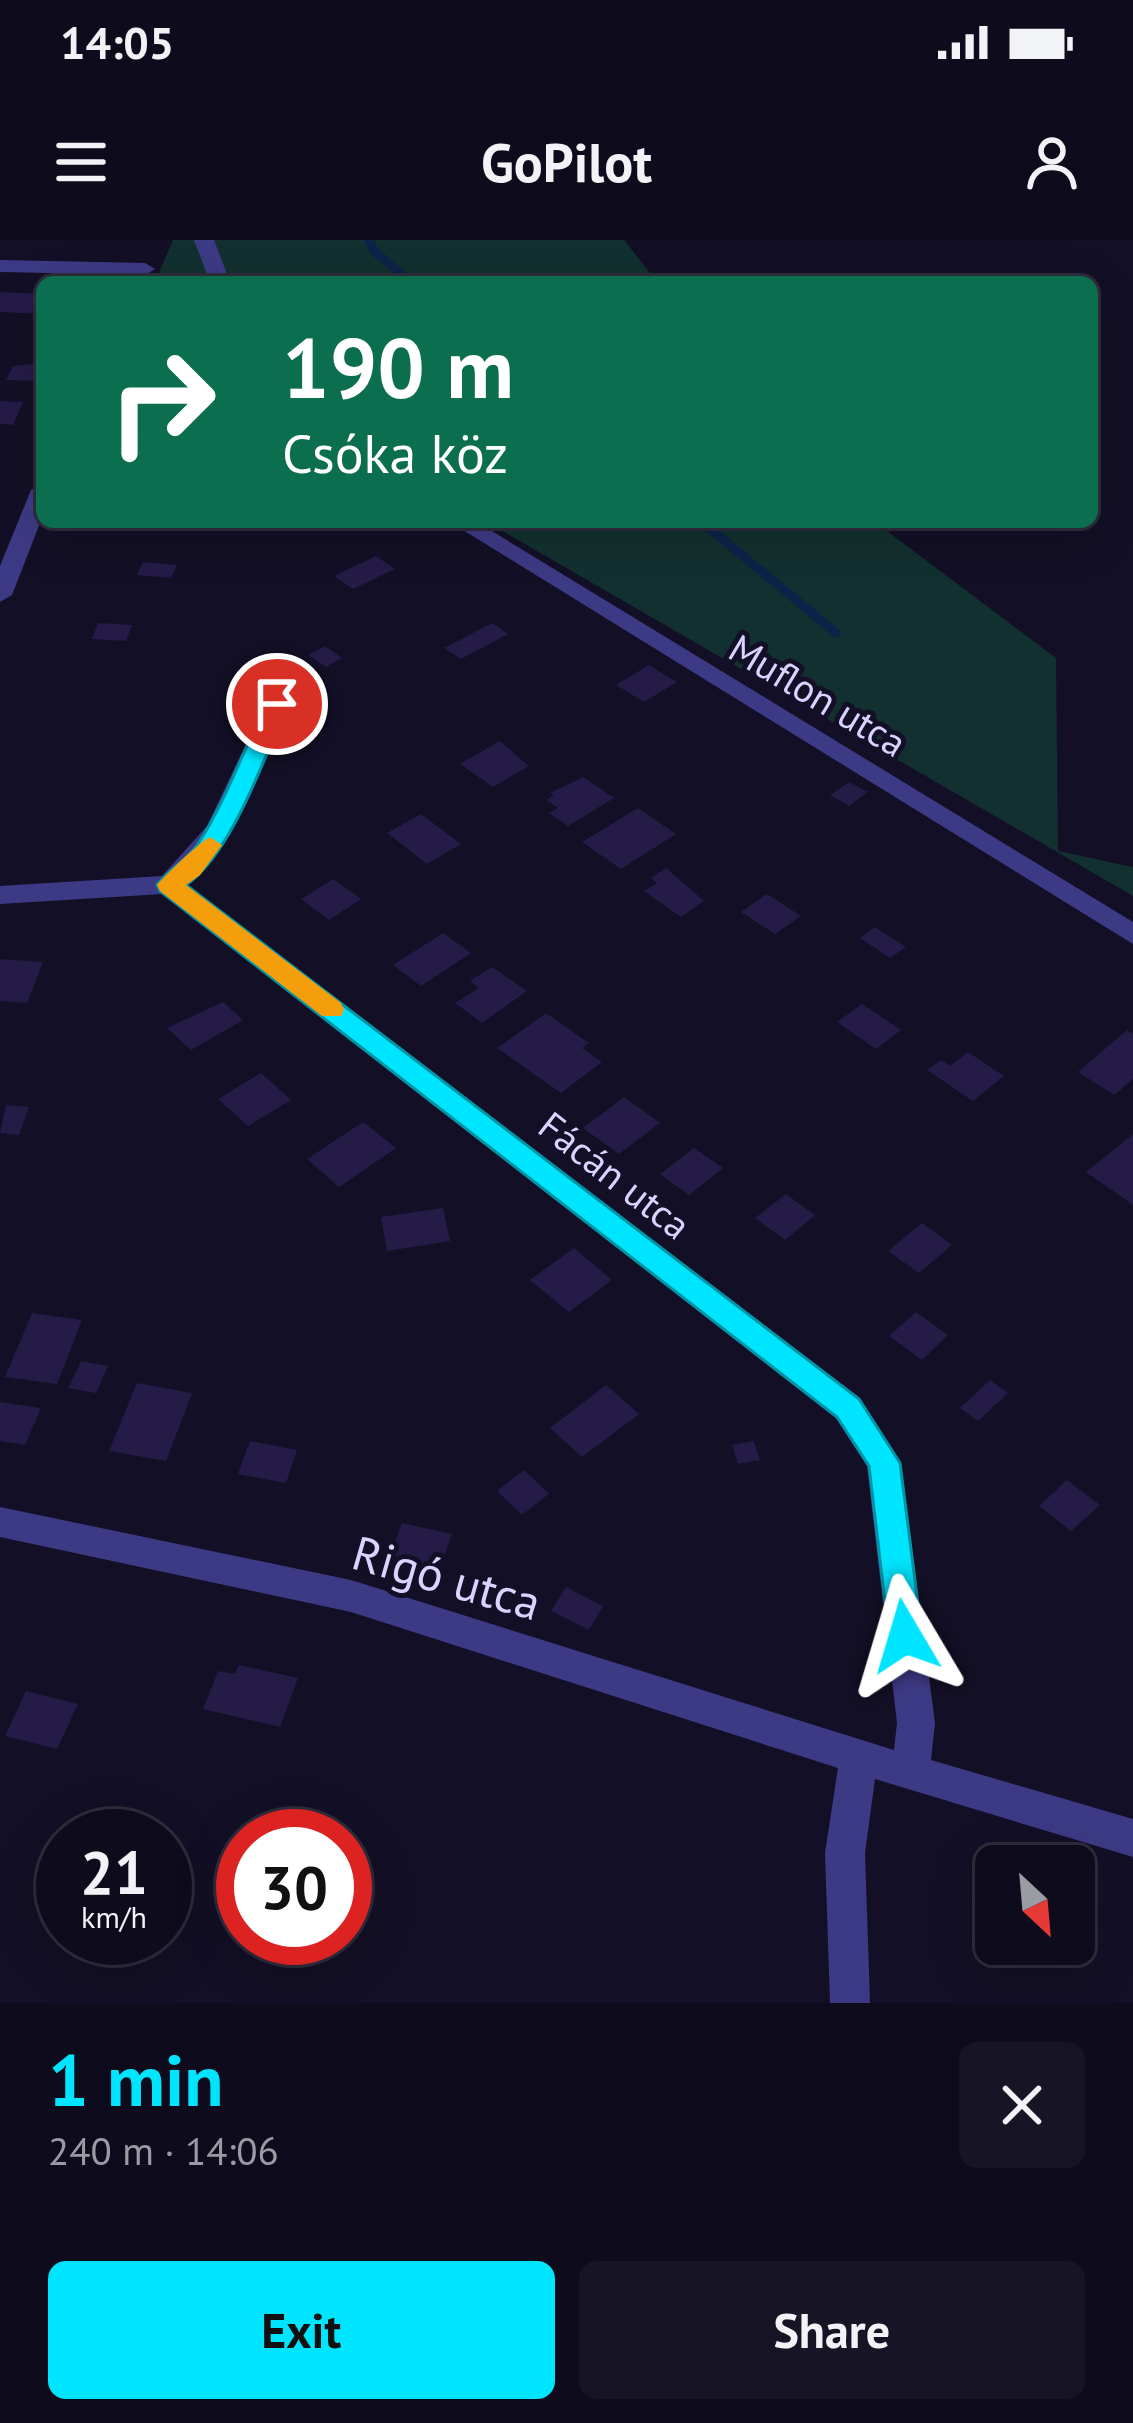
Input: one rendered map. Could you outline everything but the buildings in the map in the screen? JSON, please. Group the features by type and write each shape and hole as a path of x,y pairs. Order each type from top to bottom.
{"street":[{"path":"204,240 218,276"},
{"path":"0,266 145,268"},
{"path":"0,595 36,505"},
{"name":"Muflon utca","path":"471,528 1133,935"},
{"path":"0,895 169,885 192,869 211,844 277,704"},
{"name":"Fácán utca","path":"169,885 848,1408 884,1463 916,1723 911,1769"},
{"name":"Rigó utca","path":"0,1522 351,1596 859,1757 1133,1838"},
{"path":"850,2003 845,1853 859,1757"}],"green space":[{"path":"173,240 624,240 655,276 158,276"},
{"path":"497,528 883,528 1056,658 1058,851 1133,867 1133,896"}],"waterway":[{"path":"369,240 374,251 404,276"},
{"path":"709,528 836,633"}],"slow traffic":[{"path":"210,845 192,869 169,885 331,1010"}],"route":[{"path":"277,704 211,844 192,869 169,885 848,1408 884,1463 905,1636"}]}
